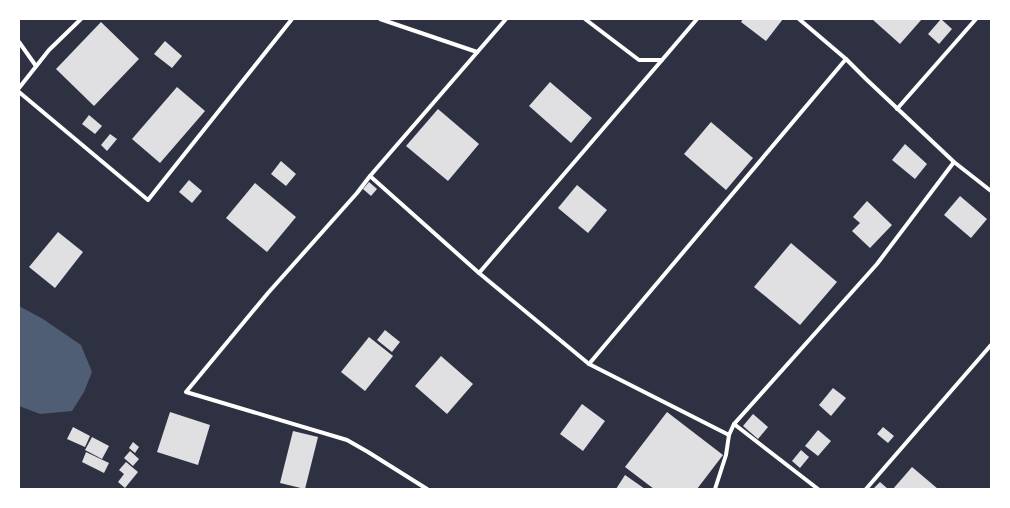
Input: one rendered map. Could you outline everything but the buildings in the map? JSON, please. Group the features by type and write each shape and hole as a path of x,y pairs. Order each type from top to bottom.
{"street":[{"path":"19,88 49,50 81,19"},
{"path":"19,92 148,200 292,19"},
{"path":"380,19 477,52"},
{"path":"427,489 346,440 186,392 268,293 357,193 506,19"},
{"path":"585,19 639,60 662,60"},
{"path":"479,273 697,19"},
{"path":"799,19 846,59 954,162 991,191"},
{"path":"897,109 976,19"},
{"path":"19,42 36,66"},
{"path":"589,364 846,59"},
{"path":"715,489 726,455 729,435 734,424 877,264 954,162"},
{"path":"370,176 479,273 589,364 729,435"},
{"path":"866,489 991,345"},
{"path":"734,424 818,489"}],"water":[{"path":"19,306 43,319 81,345 92,372 84,392 72,411 40,414 19,406"}]}
